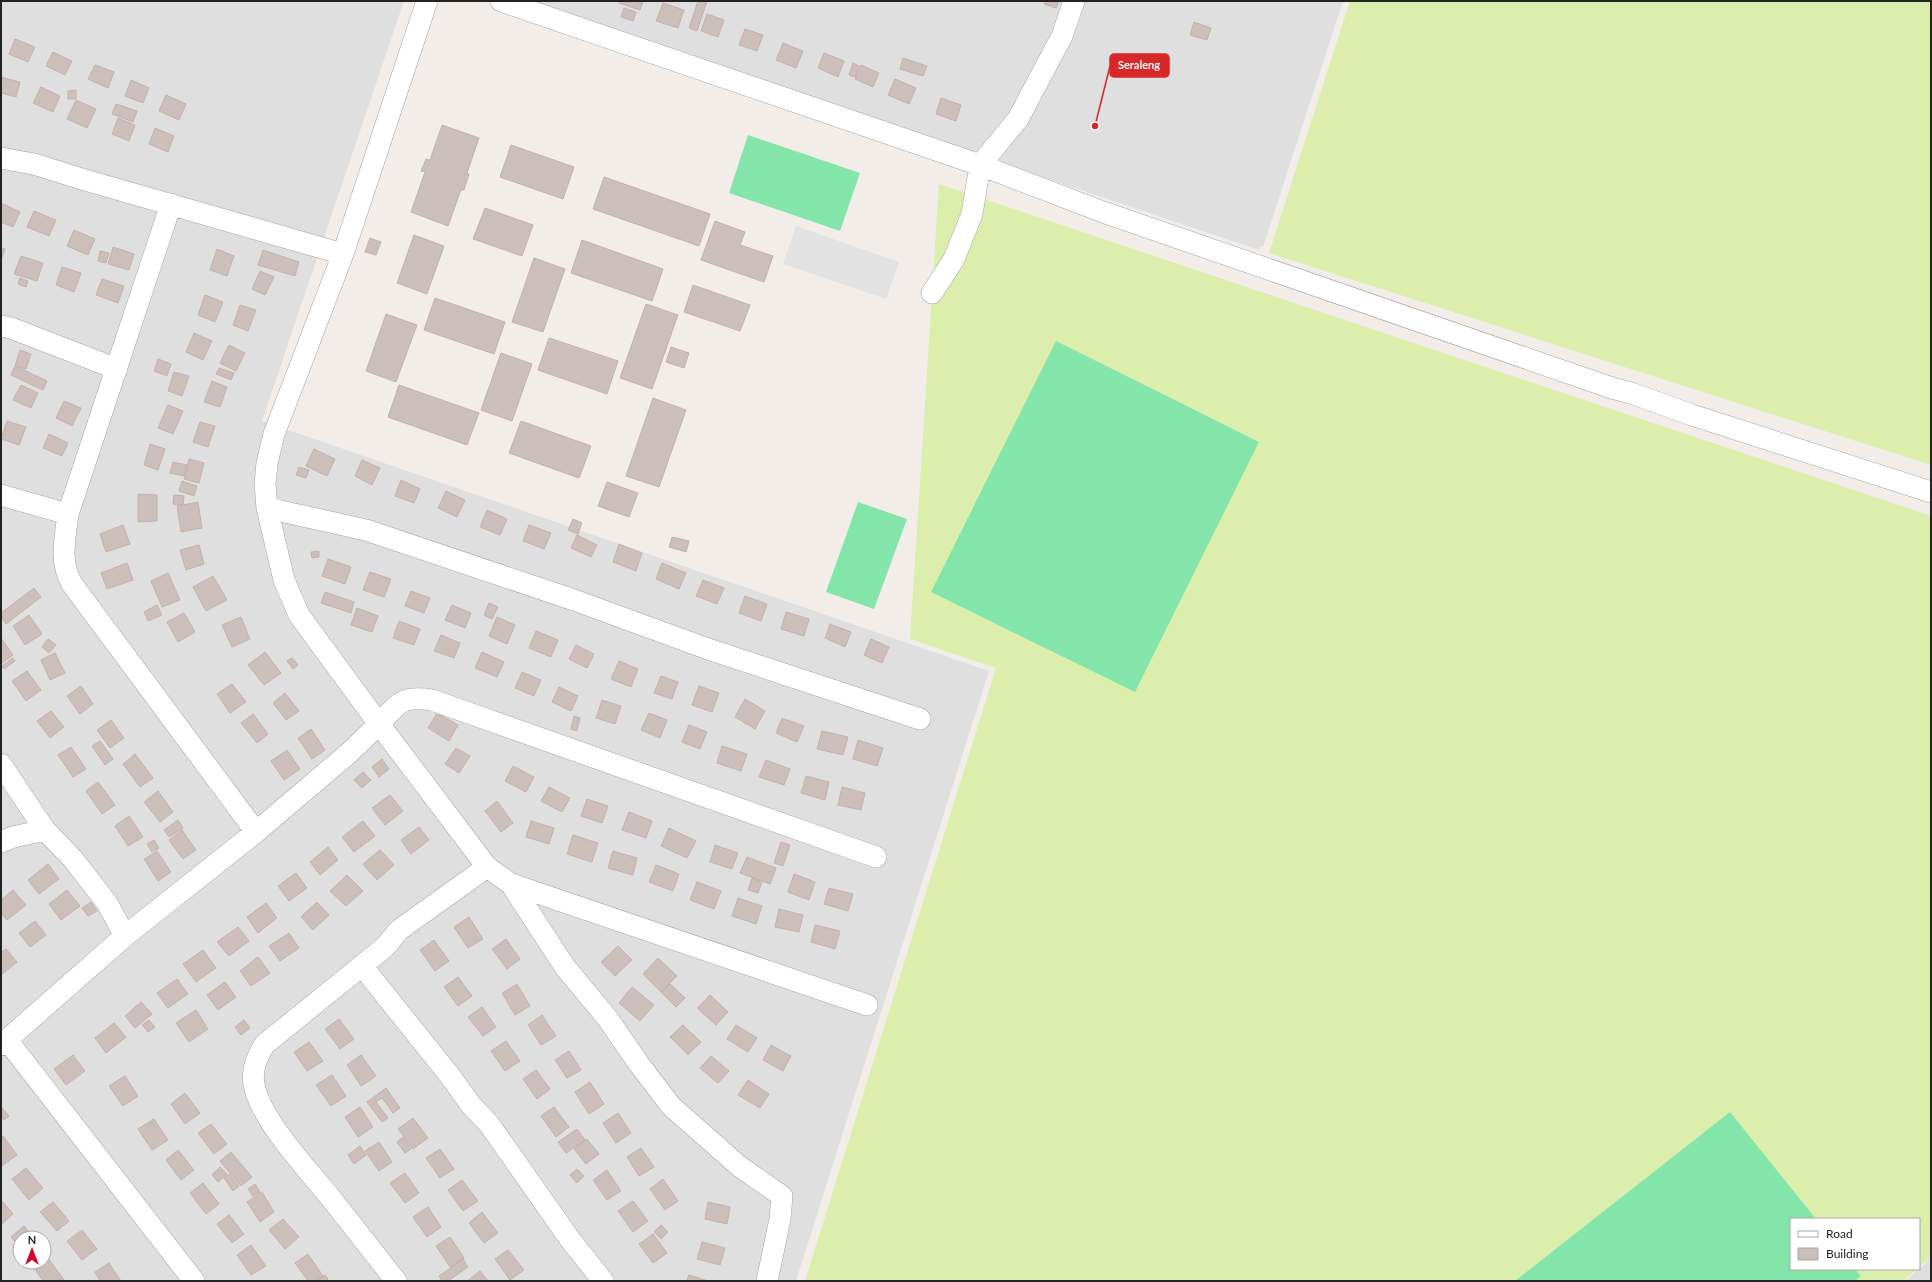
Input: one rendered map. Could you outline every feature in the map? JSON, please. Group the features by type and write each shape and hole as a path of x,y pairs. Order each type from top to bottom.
{"street":[{"path":"427,1 343,254 274,434 266,470 265,484 267,508 284,580 300,615 380,724 487,867 510,884 867,1005"},
{"path":"501,1 980,165 1103,212 1266,270 1612,388 1931,492"},
{"path":"932,294 954,259 972,214 980,165 1018,119 1062,36 1074,1"},
{"path":"1,158 34,164 343,254"},
{"path":"171,204 68,514 63,560 67,575 72,584 256,832"},
{"path":"1,326 11,328 116,369"},
{"path":"1,495 68,514"},
{"path":"267,508 366,530 574,600 708,649 920,719"},
{"path":"194,1281 4,1042 125,936 256,832 354,748 399,704 415,697 432,700 876,857"},
{"path":"1,764 45,830 73,859 107,903 125,936"},
{"path":"1,842 14,837 45,830"},
{"path":"396,1281 289,1147 267,1115 256,1094 253,1082 255,1059 265,1044 385,947 399,930 487,867"},
{"path":"510,884 565,967 608,1019 639,1064 671,1106 739,1166 782,1196 780,1219 767,1281"},
{"path":"362,966 450,1076 471,1105 490,1124 569,1238 603,1281"}],"shaded area":[{"path":"1,1 404,1 262,421 989,671 796,1281 1,1281"},
{"path":"503,1 1343,1 1263,247 1261,246 1259,250 944,144"},
{"path":"796,226 899,262 886,299 783,264"},
{"path":"1931,1258 1931,1281 1905,1281 1918,1270 1920,1270 1920,1268"}],"green space":[{"path":"1350,1 1931,1 1931,465 1269,253"},
{"path":"748,135 860,173 840,231 729,193"},
{"path":"939,184 1931,516 1931,1257 1920,1266 1920,1218 1790,1218 1790,1270 1916,1270 1903,1281 805,1281 996,668 910,639"},
{"path":"1056,341 1259,442 1135,692 931,592"},
{"path":"858,502 907,519 874,609 826,592"},
{"path":"1730,1112 1815,1218 1790,1218 1790,1270 1856,1270 1861,1276 1855,1281 1515,1281"}],"building":[{"path":"619,1 643,1 640,10 619,3"},
{"path":"698,1 707,1 697,31 689,28"},
{"path":"1046,1 1059,1 1056,8 1044,4"},
{"path":"663,3 684,10 678,28 656,21"},
{"path":"624,8 636,12 633,21 621,17"},
{"path":"707,14 724,20 718,37 701,31"},
{"path":"1194,22 1211,28 1207,40 1190,35"},
{"path":"745,29 763,35 757,51 739,45"},
{"path":"15,39 35,47 28,62 9,54"},
{"path":"783,43 803,51 796,68 776,60"},
{"path":"53,52 72,61 65,75 46,66"},
{"path":"824,53 844,61 838,77 818,68"},
{"path":"903,58 927,66 923,76 900,69"},
{"path":"853,63 859,66 855,77 849,75"},
{"path":"95,65 114,72 108,88 88,79"},
{"path":"861,65 879,73 873,87 855,79"},
{"path":"1,77 20,82 16,97 1,93"},
{"path":"895,79 916,88 909,104 888,95"},
{"path":"131,80 149,88 143,103 125,96"},
{"path":"41,87 60,96 53,112 33,103"},
{"path":"76,90 76,99 68,99 68,91"},
{"path":"166,95 186,104 179,120 159,111"},
{"path":"941,98 961,105 956,121 936,114"},
{"path":"76,100 96,109 87,128 67,119"},
{"path":"116,104 137,111 133,122 112,114"},
{"path":"118,118 135,125 129,141 112,134"},
{"path":"442,125 479,138 467,173 469,174 464,190 461,190 448,226 411,212 425,172 421,171 426,159 430,160"},
{"path":"155,128 174,136 168,152 149,144"},
{"path":"511,145 574,167 563,199 500,177"},
{"path":"604,177 710,214 699,246 593,209"},
{"path":"1,203 20,212 13,227 1,222"},
{"path":"485,208 533,225 522,256 473,239"},
{"path":"34,211 56,220 49,236 27,227"},
{"path":"715,221 745,232 740,245 773,256 764,282 701,260"},
{"path":"74,230 95,239 88,255 67,246"},
{"path":"414,235 444,246 427,294 397,283"},
{"path":"370,238 381,242 376,255 365,252"},
{"path":"582,240 663,269 652,301 571,273"},
{"path":"113,247 134,254 129,270 108,264"},
{"path":"1,248 5,249 1,260"},
{"path":"217,249 234,256 227,276 210,270"},
{"path":"263,250 299,262 295,276 258,265"},
{"path":"100,251 109,253 106,263 98,261"},
{"path":"21,256 43,263 37,281 14,274"},
{"path":"534,258 565,269 543,332 512,322"},
{"path":"62,267 81,273 74,292 56,285"},
{"path":"260,271 274,277 265,295 252,289"},
{"path":"20,278 28,281 26,287 18,284"},
{"path":"102,279 124,286 118,303 96,295"},
{"path":"693,285 750,305 740,331 684,312"},
{"path":"205,295 223,302 215,322 198,315"},
{"path":"435,298 505,322 494,354 424,330"},
{"path":"646,304 678,315 652,389 620,378"},
{"path":"240,305 256,310 248,331 233,325"},
{"path":"386,314 417,325 396,382 366,371"},
{"path":"194,333 212,341 203,360 186,352"},
{"path":"549,338 618,361 607,394 538,370"},
{"path":"229,345 245,353 236,371 220,363"},
{"path":"671,347 689,353 684,368 666,362"},
{"path":"20,350 31,354 26,369 15,366"},
{"path":"501,353 532,364 512,421 481,410"},
{"path":"158,359 171,364 167,376 154,371"},
{"path":"15,366 47,381 43,390 11,375"},
{"path":"219,368 234,373 231,380 216,374"},
{"path":"174,372 189,376 182,396 168,391"},
{"path":"212,381 227,387 220,407 204,402"},
{"path":"21,385 38,393 31,408 13,400"},
{"path":"399,385 479,413 467,445 388,417"},
{"path":"653,398 686,410 659,487 626,476"},
{"path":"64,401 81,408 72,426 56,418"},
{"path":"168,405 183,411 173,434 158,428"},
{"path":"7,421 26,427 19,445 1,439"},
{"path":"521,421 591,446 579,478 509,453"},
{"path":"200,422 215,426 208,447 193,442"},
{"path":"49,434 68,443 62,456 43,448"},
{"path":"150,444 165,449 158,470 144,465"},
{"path":"314,449 335,459 327,476 306,466"},
{"path":"189,459 204,463 199,483 184,479"},
{"path":"362,460 380,468 372,485 355,476"},
{"path":"173,462 187,465 184,476 170,473"},
{"path":"299,467 309,470 306,478 296,475"},
{"path":"401,480 420,489 414,503 395,496"},
{"path":"182,481 197,486 194,496 179,491"},
{"path":"607,482 638,493 629,517 598,506"},
{"path":"446,491 465,500 457,517 438,508"},
{"path":"138,494 157,495 157,521 138,522"},
{"path":"174,495 184,496 183,505 173,504"},
{"path":"198,502 202,528 181,532 177,506"},
{"path":"487,510 507,519 500,535 480,527"},
{"path":"573,519 582,523 578,534 568,530"},
{"path":"123,525 130,544 106,552 100,534"},
{"path":"529,525 551,533 544,549 523,541"},
{"path":"577,535 597,545 591,557 571,548"},
{"path":"672,537 689,541 686,552 669,547"},
{"path":"619,544 642,553 636,571 613,562"},
{"path":"199,545 204,564 186,570 180,550"},
{"path":"319,551 319,557 312,558 311,552"},
{"path":"328,559 351,567 345,584 322,576"},
{"path":"127,563 133,580 107,589 101,573"},
{"path":"662,563 686,573 679,589 656,579"},
{"path":"370,572 391,579 384,597 363,590"},
{"path":"168,573 180,600 162,607 151,581"},
{"path":"213,576 227,600 206,611 193,587"},
{"path":"703,580 724,588 717,604 696,596"},
{"path":"34,588 41,597 6,624 1,617 1,613"},
{"path":"411,591 430,598 424,613 405,606"},
{"path":"325,592 354,602 351,613 321,603"},
{"path":"745,596 767,604 761,621 739,613"},
{"path":"489,603 498,607 492,619 484,615"},
{"path":"157,605 162,615 148,621 144,612"},
{"path":"452,605 471,613 465,628 445,620"},
{"path":"357,608 378,616 372,632 351,625"},
{"path":"786,612 809,619 804,636 781,629"},
{"path":"184,613 195,632 178,642 167,622"},
{"path":"29,615 42,634 25,645 13,626"},
{"path":"241,617 250,639 232,647 222,625"},
{"path":"497,617 515,625 507,644 489,636"},
{"path":"399,621 420,629 414,645 393,638"},
{"path":"830,624 851,632 845,647 825,638"},
{"path":"536,631 558,640 551,657 529,648"},
{"path":"441,635 460,643 454,658 434,651"},
{"path":"1,638 13,655 1,664"},
{"path":"48,639 56,645 49,653 42,647"},
{"path":"871,639 889,647 882,663 864,655"},
{"path":"576,645 594,654 587,668 569,659"},
{"path":"265,652 281,673 264,685 248,665"},
{"path":"482,652 504,662 497,677 475,668"},
{"path":"55,653 65,673 50,680 41,660"},
{"path":"13,658 15,661 4,669 2,666"},
{"path":"292,658 298,665 293,669 287,661"},
{"path":"619,661 638,669 631,687 611,679"},
{"path":"27,671 41,690 26,701 12,681"},
{"path":"522,672 541,680 534,696 515,688"},
{"path":"661,676 678,682 672,699 654,693"},
{"path":"232,684 246,702 230,713 217,694"},
{"path":"81,686 93,704 80,714 67,696"},
{"path":"699,686 719,693 712,712 692,705"},
{"path":"559,687 578,696 571,711 552,702"},
{"path":"285,693 299,711 286,720 273,703"},
{"path":"745,699 765,711 755,729 735,717"},
{"path":"602,700 621,706 615,724 596,718"},
{"path":"51,711 64,727 50,738 37,721"},
{"path":"437,713 458,725 449,741 428,728"},
{"path":"649,713 667,720 660,738 641,730"},
{"path":"253,714 268,734 257,743 241,723"},
{"path":"574,716 580,718 577,731 571,729"},
{"path":"782,718 804,726 797,742 776,733"},
{"path":"111,720 124,738 110,748 97,730"},
{"path":"689,725 707,732 700,749 682,742"},
{"path":"311,729 325,750 312,759 298,738"},
{"path":"822,731 848,737 843,755 817,749"},
{"path":"858,740 883,748 877,766 853,759"},
{"path":"100,741 113,759 105,765 92,746"},
{"path":"722,746 747,754 741,771 717,763"},
{"path":"71,747 86,769 73,777 58,755"},
{"path":"456,748 470,756 459,773 445,764"},
{"path":"287,750 300,769 284,780 271,761"},
{"path":"135,754 153,778 140,787 123,764"},
{"path":"382,759 389,769 379,777 372,767"},
{"path":"766,760 790,769 784,785 759,777"},
{"path":"513,766 534,777 526,792 505,781"},
{"path":"363,772 371,780 362,788 354,780"},
{"path":"806,776 829,782 825,800 801,793"},
{"path":"98,782 115,805 102,814 86,791"},
{"path":"549,787 570,798 562,812 541,801"},
{"path":"842,787 865,793 861,810 838,805"},
{"path":"158,791 173,812 160,822 144,802"},
{"path":"390,795 403,811 385,825 372,808"},
{"path":"587,799 608,806 602,823 581,816"},
{"path":"497,801 513,823 501,832 485,811"},
{"path":"629,812 652,821 646,838 622,830"},
{"path":"129,816 143,837 128,846 115,826"},
{"path":"178,820 183,828 169,837 164,830"},
{"path":"363,821 375,836 354,852 342,837"},
{"path":"531,821 554,828 549,844 526,837"},
{"path":"419,827 429,840 411,854 401,840"},
{"path":"669,828 696,841 687,858 661,846"},
{"path":"182,830 196,850 183,859 169,840"},
{"path":"573,835 598,843 592,862 567,854"},
{"path":"154,840 159,848 152,852 147,844"},
{"path":"781,842 790,845 783,866 774,863"},
{"path":"715,845 738,853 732,869 710,862"},
{"path":"328,847 338,860 320,875 310,862"},
{"path":"380,850 394,865 377,880 363,864"},
{"path":"157,851 171,872 158,881 144,859"},
{"path":"613,851 637,858 633,875 608,868"},
{"path":"747,857 776,868 770,884 740,873"},
{"path":"48,864 59,879 39,894 28,880"},
{"path":"656,865 679,874 673,891 649,882"},
{"path":"296,873 307,888 289,901 278,886"},
{"path":"794,874 815,882 809,900 788,892"},
{"path":"347,875 363,891 346,906 330,891"},
{"path":"752,878 762,882 758,893 748,890"},
{"path":"697,882 721,891 714,909 690,900"},
{"path":"829,888 853,894 848,911 824,904"},
{"path":"13,890 26,905 7,920 1,913 1,900"},
{"path":"67,890 80,906 61,920 49,904"},
{"path":"738,898 762,906 756,924 732,916"},
{"path":"91,902 97,911 88,916 82,908"},
{"path":"317,902 329,915 313,930 301,917"},
{"path":"266,903 277,918 258,933 247,917"},
{"path":"779,909 803,915 799,932 775,927"},
{"path":"469,917 483,939 468,948 454,927"},
{"path":"35,921 46,935 30,947 19,933"},
{"path":"815,925 840,931 835,949 811,942"},
{"path":"238,927 249,941 229,956 217,942"},
{"path":"289,933 299,948 280,961 269,946"},
{"path":"506,939 520,959 507,969 492,949"},
{"path":"434,940 449,961 435,971 420,950"},
{"path":"618,946 632,960 615,976 601,962"},
{"path":"6,949 17,962 1,975 1,953"},
{"path":"203,950 216,968 196,982 183,964"},
{"path":"258,957 270,973 251,986 240,971"},
{"path":"658,958 677,976 661,992 643,974"},
{"path":"458,977 472,996 458,1006 444,987"},
{"path":"177,979 188,994 168,1008 157,993"},
{"path":"225,982 236,997 218,1010 207,995"},
{"path":"517,984 530,1006 515,1015 502,993"},
{"path":"670,984 685,998 676,1007 661,992"},
{"path":"632,987 654,1005 640,1021 619,1003"},
{"path":"710,995 728,1012 716,1025 697,1008"},
{"path":"141,1002 152,1014 135,1028 125,1016"},
{"path":"482,1007 496,1027 483,1036 468,1017"},
{"path":"196,1010 208,1029 189,1042 176,1023"},
{"path":"542,1015 556,1036 541,1045 528,1025"},
{"path":"339,1019 354,1039 340,1049 325,1029"},
{"path":"149,1020 155,1027 148,1032 142,1025"},
{"path":"244,1020 250,1028 241,1035 235,1027"},
{"path":"114,1023 126,1037 106,1053 95,1038"},
{"path":"683,1025 701,1042 688,1055 670,1037"},
{"path":"736,1025 757,1038 748,1052 727,1039"},
{"path":"506,1041 520,1061 505,1071 491,1051"},
{"path":"309,1042 323,1061 307,1071 294,1052"},
{"path":"771,1045 791,1056 783,1071 763,1060"},
{"path":"569,1051 581,1070 567,1078 555,1060"},
{"path":"73,1055 85,1071 66,1085 54,1069"},
{"path":"361,1055 376,1076 361,1086 347,1065"},
{"path":"711,1056 729,1071 718,1083 700,1068"},
{"path":"536,1070 550,1089 537,1099 523,1079"},
{"path":"332,1075 346,1096 331,1106 316,1085"},
{"path":"125,1076 138,1096 123,1106 109,1086"},
{"path":"748,1080 769,1094 760,1108 738,1095"},
{"path":"590,1082 604,1104 589,1114 575,1092"},
{"path":"386,1088 400,1108 393,1113 382,1098 376,1102 388,1118 382,1122 367,1102"},
{"path":"185,1093 200,1113 185,1124 171,1104"},
{"path":"1,1107 9,1116 4,1120 1,1116"},
{"path":"360,1107 373,1127 358,1137 345,1117"},
{"path":"554,1107 569,1127 556,1137 541,1116"},
{"path":"618,1113 631,1133 616,1143 603,1123"},
{"path":"413,1118 428,1138 413,1149 398,1129"},
{"path":"154,1119 168,1140 152,1150 138,1129"},
{"path":"211,1124 227,1144 214,1154 198,1133"},
{"path":"577,1129 585,1140 566,1153 558,1142"},
{"path":"3,1136 17,1155 2,1166 1,1137"},
{"path":"403,1137 411,1149 405,1153 397,1142"},
{"path":"587,1139 599,1154 586,1164 574,1149"},
{"path":"379,1142 392,1162 379,1171 365,1151"},
{"path":"360,1146 366,1155 354,1164 348,1155"},
{"path":"641,1148 654,1167 639,1176 627,1157"},
{"path":"440,1149 454,1169 440,1178 426,1158"},
{"path":"178,1150 194,1170 181,1180 166,1160"},
{"path":"231,1152 252,1177 241,1186 220,1161"},
{"path":"220,1167 227,1174 218,1182 212,1175"},
{"path":"26,1168 43,1188 29,1200 12,1179"},
{"path":"577,1169 584,1176 577,1183 570,1175"},
{"path":"607,1170 621,1191 607,1200 593,1180"},
{"path":"405,1173 419,1193 405,1203 390,1183"},
{"path":"229,1174 239,1186 233,1191 224,1178"},
{"path":"663,1179 678,1201 665,1210 650,1189"},
{"path":"462,1180 478,1201 463,1211 448,1190"},
{"path":"203,1183 219,1204 206,1214 190,1193"},
{"path":"255,1184 260,1192 253,1196 248,1189"},
{"path":"262,1192 274,1212 260,1222 247,1202"},
{"path":"1,1200 13,1214 1,1225"},
{"path":"633,1201 648,1221 633,1232 618,1211"},
{"path":"53,1202 69,1221 57,1231 40,1212"},
{"path":"708,1202 730,1207 727,1224 705,1219"},
{"path":"428,1207 441,1227 427,1237 413,1217"},
{"path":"482,1212 498,1233 484,1243 469,1223"},
{"path":"229,1215 244,1234 232,1243 217,1224"},
{"path":"283,1219 299,1237 285,1249 269,1230"},
{"path":"661,1225 668,1232 661,1239 654,1232"},
{"path":"24,1226 27,1230 19,1230"},
{"path":"82,1230 97,1249 82,1260 67,1241"},
{"path":"653,1234 667,1253 653,1263 639,1244"},
{"path":"450,1237 464,1258 450,1267 436,1246"},
{"path":"702,1242 725,1248 720,1265 697,1259"},
{"path":"251,1245 266,1266 251,1275 237,1255"},
{"path":"508,1250 524,1270 510,1280 495,1259"},
{"path":"308,1254 323,1276 315,1281 308,1281 295,1263"},
{"path":"463,1259 468,1267 448,1281 442,1281 439,1276"},
{"path":"109,1263 121,1281 100,1281 95,1272"},
{"path":"52,1264 64,1280 43,1281 35,1270 52,1270"},
{"path":"480,1271 488,1281 467,1281"},
{"path":"325,1275 328,1279 325,1281 317,1281"},
{"path":"689,1275 708,1281 687,1281"}],"place":[{"name":"Seraleng","path":"1095,126"}]}
